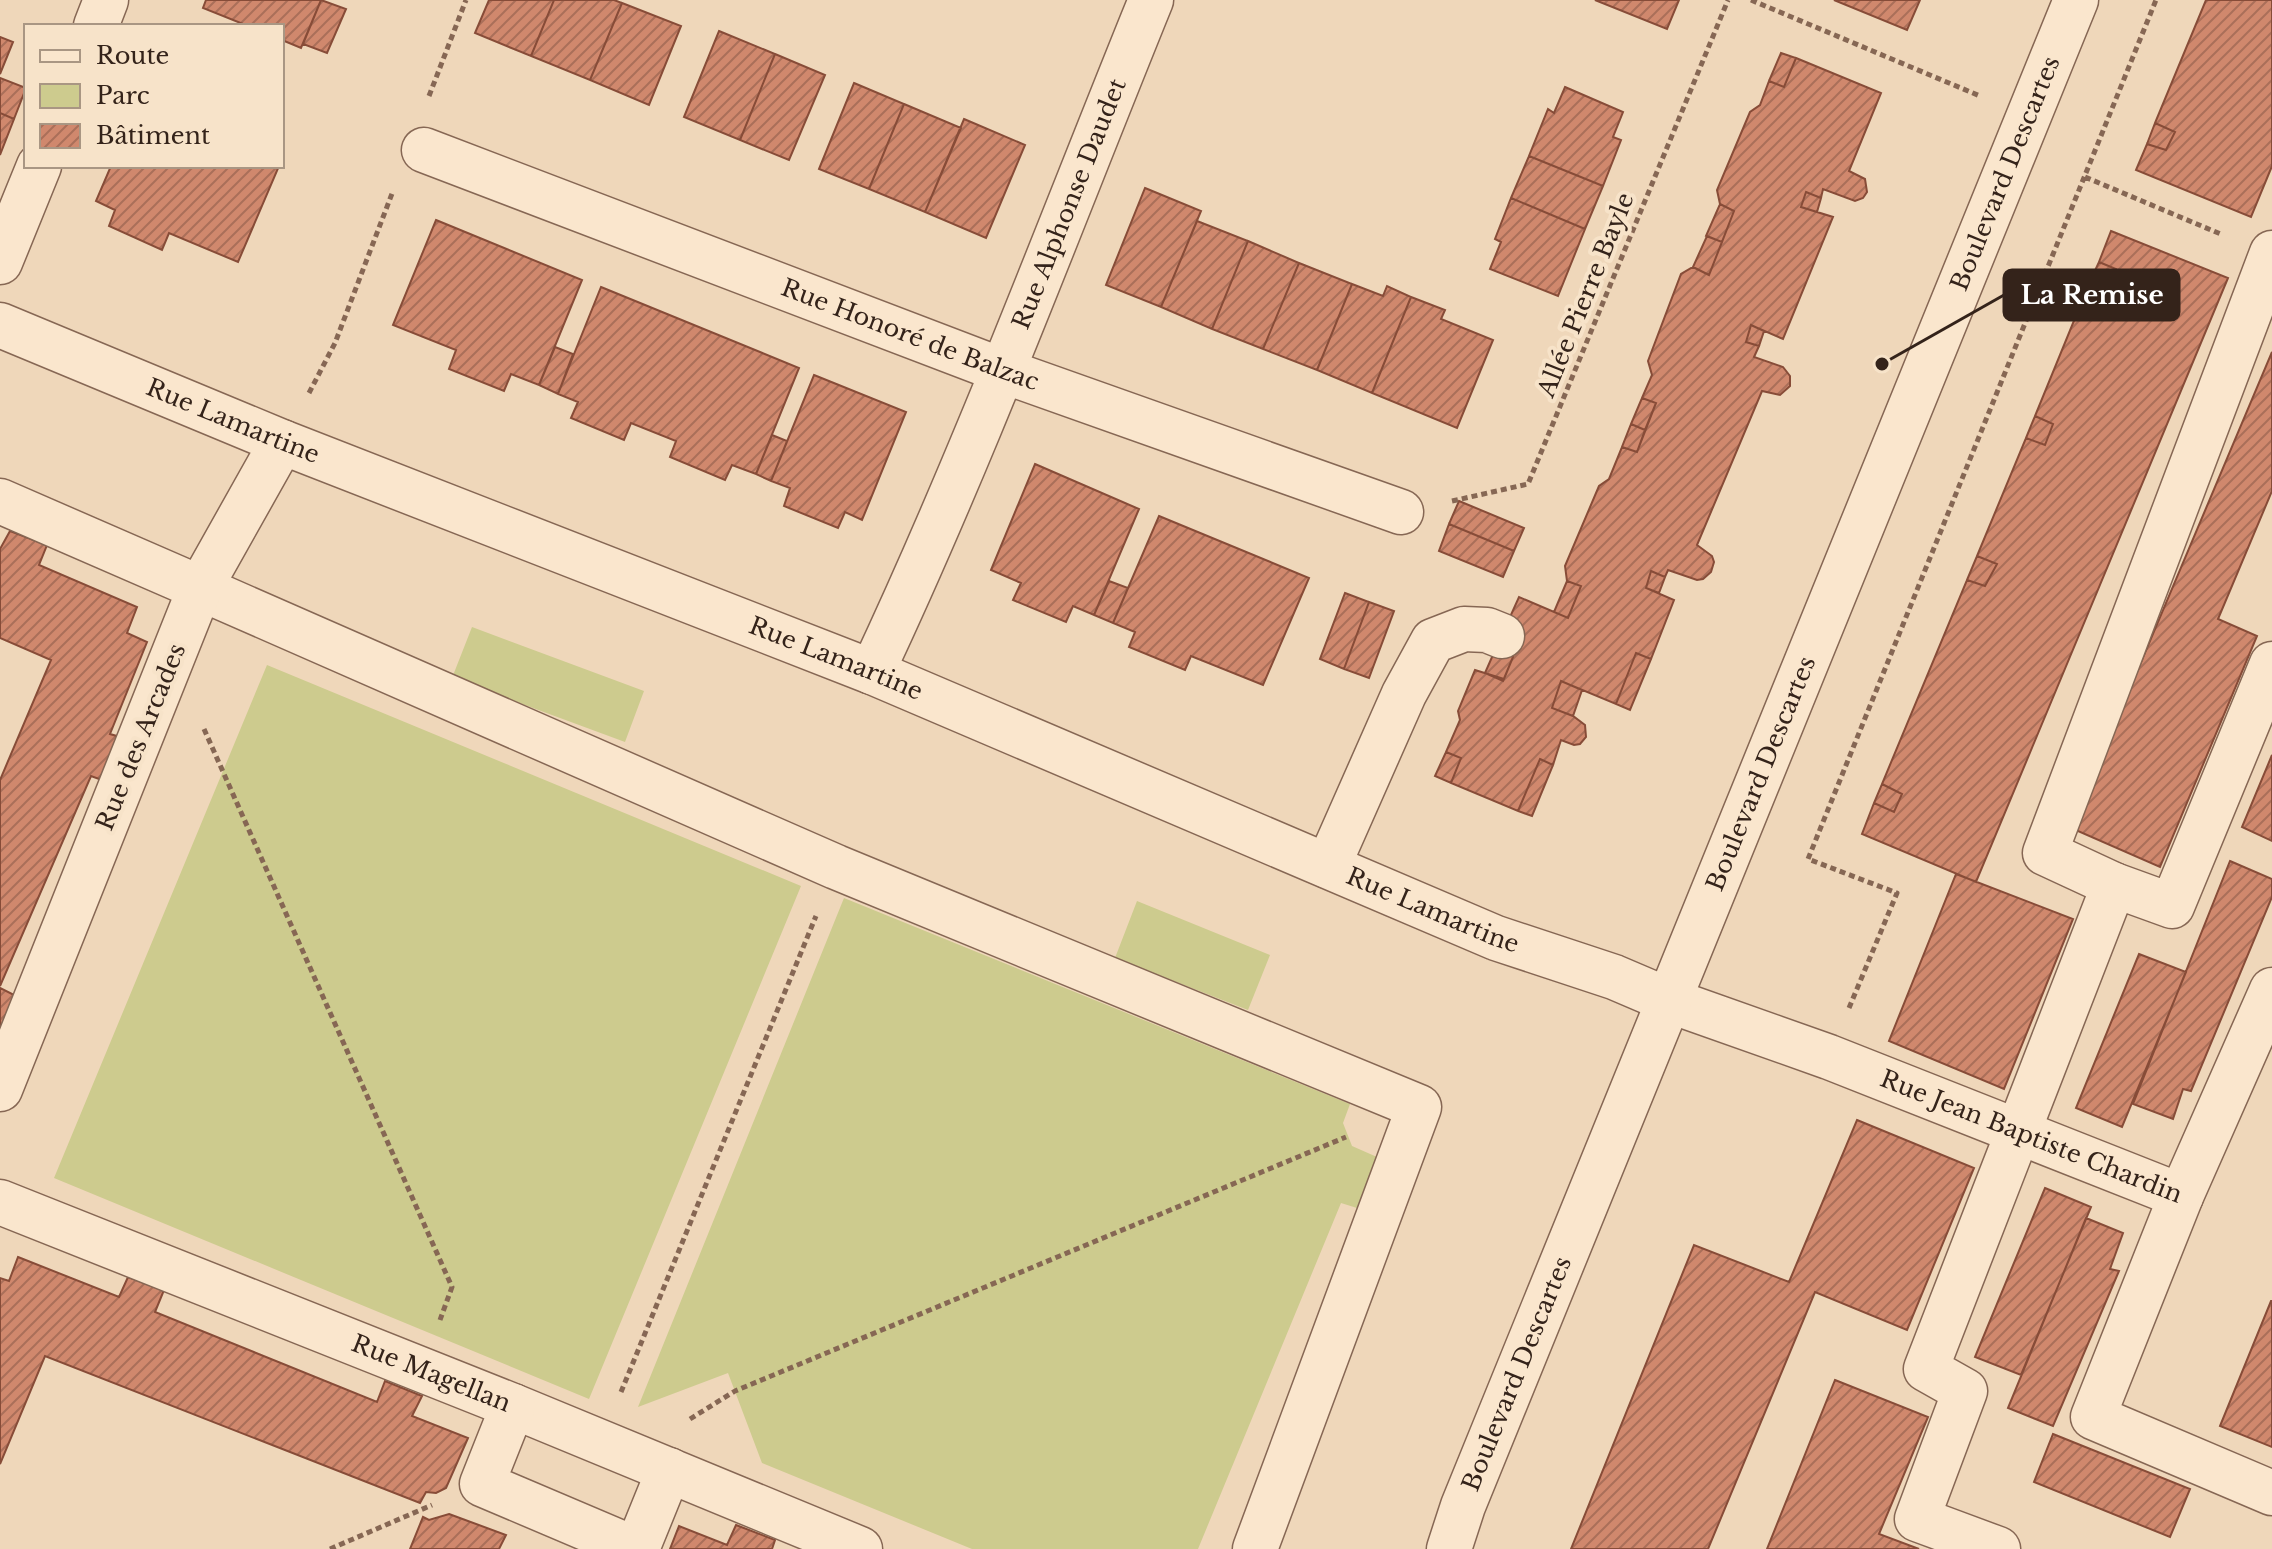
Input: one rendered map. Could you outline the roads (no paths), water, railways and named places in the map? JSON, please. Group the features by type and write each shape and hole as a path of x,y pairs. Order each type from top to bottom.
{"street":[{"path":"97,24 106,0"},
{"name":"Rue Alphonse Daudet","path":"872,672 905,601 1001,370 1151,0"},
{"name":"Boulevard Descartes","path":"1449,1549 1463,1506 2076,0"},
{"name":"Rue Honoré de Balzac","path":"410,164 1401,512"},
{"path":"0,262 38,168"},
{"path":"2272,254 2045,853 2114,885 2172,906 2272,664"},
{"name":"Rue Lamartine","path":"0,325 282,442 872,672 1496,938 1614,977 1668,1000"},
{"name":"Rue des Arcades","path":"0,1089 200,588 282,442"},
{"path":"0,501 836,867 1419,1107 1255,1549"},
{"path":"1328,866 1404,694 1433,641 1464,629 1487,630 1502,636"},
{"path":"1998,1549 1917,1519 1965,1391 1926,1369 2114,885"},
{"name":"Rue Jean Baptiste Chardin","path":"1668,1000 1829,1057 2181,1196 2272,990"},
{"path":"2181,1196 2093,1417 2272,1493"},
{"name":"Rue Magellan","path":"0,1202 513,1406 860,1549"},
{"path":"513,1406 482,1484 553,1533 636,1549 634,1456"}],"place":[{"name":"La Remise","path":"1882,364"}]}
